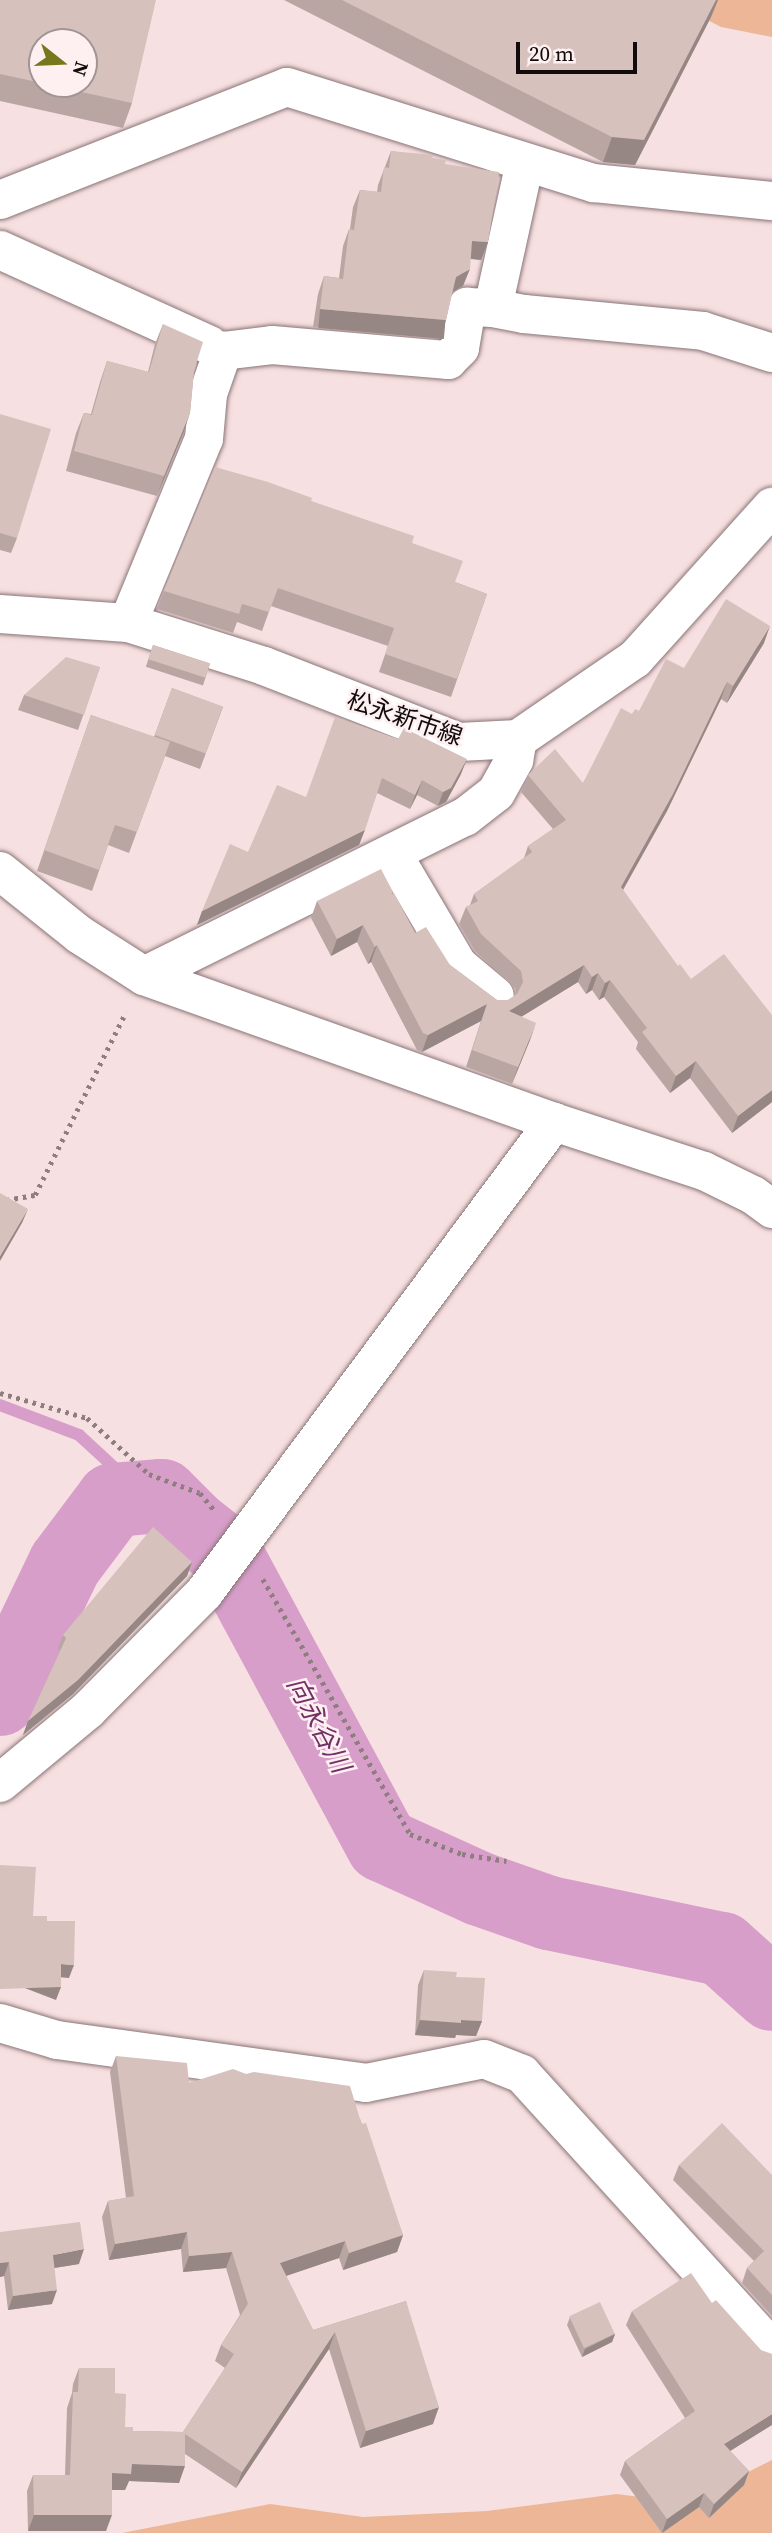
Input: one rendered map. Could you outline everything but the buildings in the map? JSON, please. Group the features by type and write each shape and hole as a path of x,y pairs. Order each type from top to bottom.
{"street":[{"path":"0,200 286,88 594,183 772,201"},
{"path":"493,308 526,162"},
{"path":"0,250 223,351 272,345 448,360 460,348 467,307 703,331 772,353"},
{"path":"128,623 204,439 208,394 223,351"},
{"path":"144,976 465,817 496,793 514,760 518,739 635,659 772,508"},
{"name":"松永新市線","path":"0,614 128,623 264,666 459,742 518,739"},
{"path":"391,853 458,965 495,996"},
{"path":"0,872 80,935 144,976 766,1195"},
{"path":"0,1783 88,1710 204,1593 554,1122"},
{"path":"0,2023 57,2040 366,2083 484,2059 522,2074 772,2348"}],"path":[{"path":"0,1197 6,1200 35,1195 144,976"},
{"path":"0,1392 87,1419 149,1474 200,1493 242,1542 410,1834 462,1854 506,1861"}],"shaded area":[{"path":"669,0 772,0 772,37 721,27"},
{"path":"772,2460 772,2533 122,2533 270,2504 363,2517 487,2511 617,2494 686,2503"}],"waterway":[{"path":"0,1405 79,1435 116,1469 162,1496"},
{"name":"向永谷川","path":"0,1699 65,1564 113,1500 162,1496 192,1526 225,1552 383,1845 480,1889 549,1913 722,1949 772,1994"}]}
